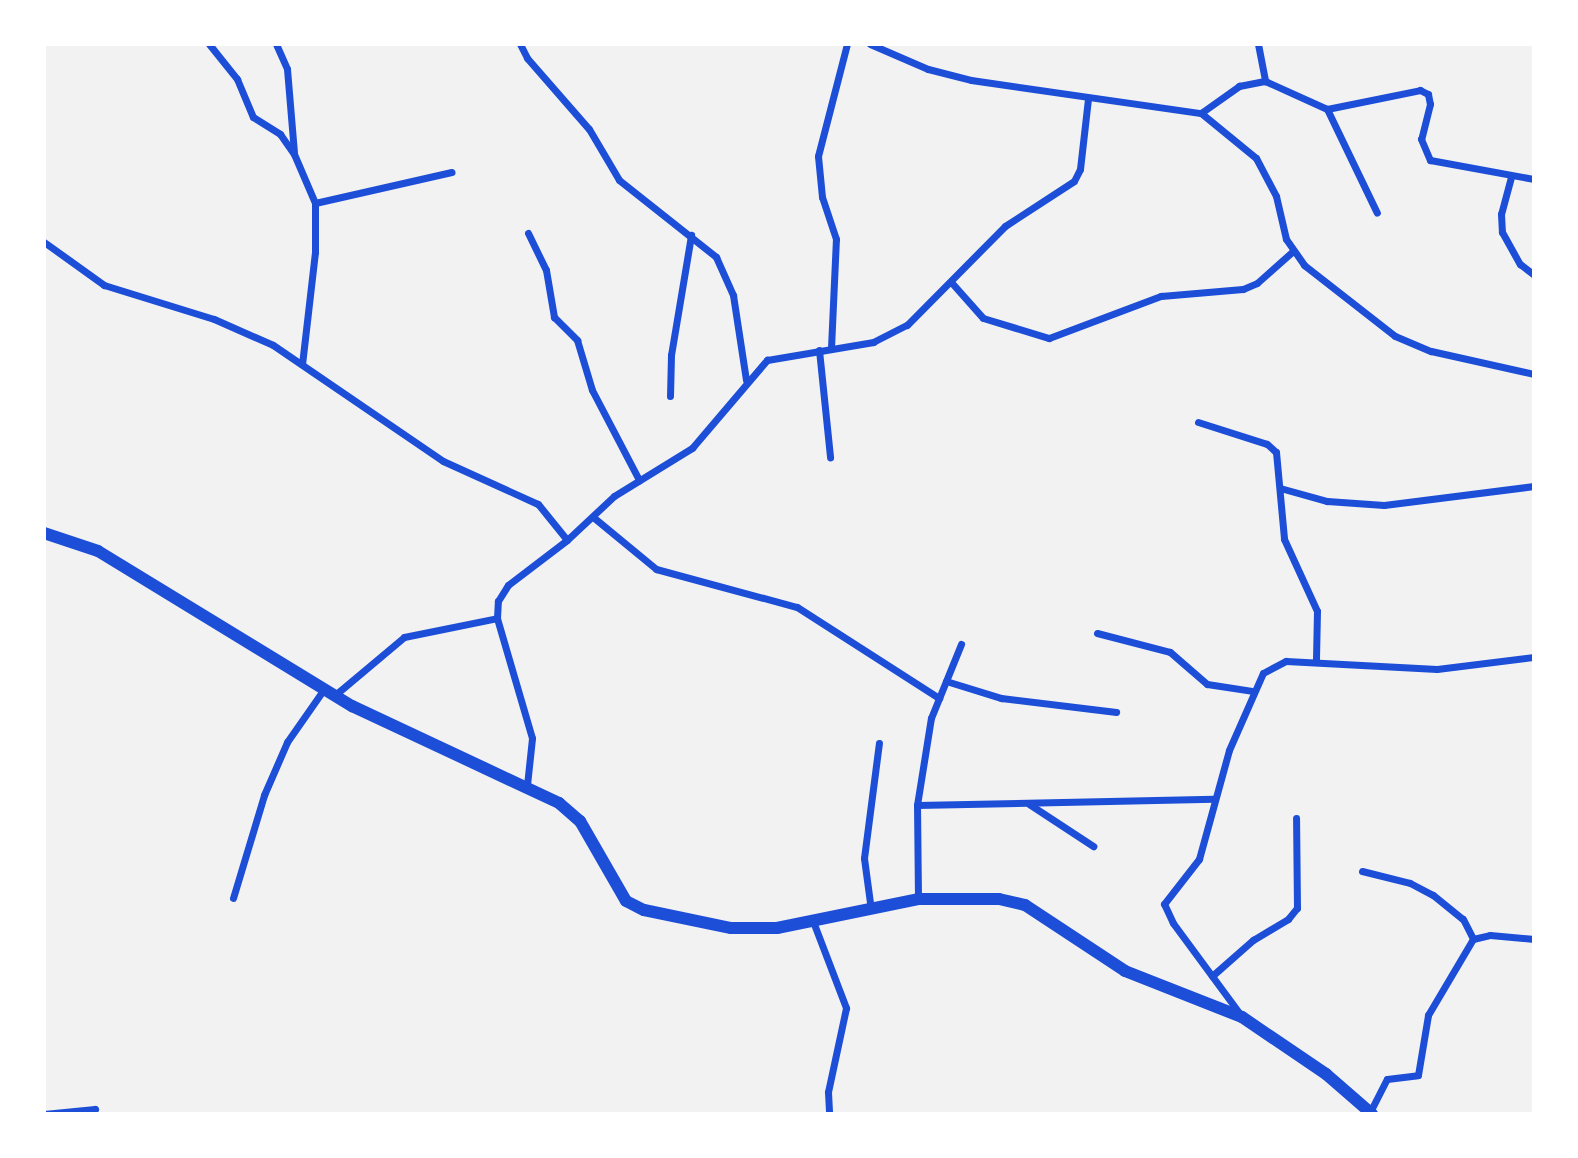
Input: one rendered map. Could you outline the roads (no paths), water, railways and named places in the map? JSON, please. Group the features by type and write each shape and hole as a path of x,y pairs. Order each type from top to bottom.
{"street":[{"path":"209,44 237,79 253,117 280,134 295,154 315,203 314,262 302,364"},
{"path":"276,44 289,78 295,154"},
{"path":"520,44 527,58 589,130 619,180 716,257 730,282 746,380"},
{"path":"831,348 836,239 822,197 818,156 847,44"},
{"path":"870,44 944,73 1088,99 1201,113 1256,158 1276,196 1293,251 1304,265 1395,337 1431,351 1534,374"},
{"path":"1258,44 1265,81"},
{"path":"1201,113 1239,86 1265,81 1327,109 1420,90 1428,94 1430,104 1421,139 1430,160 1511,177 1534,179"},
{"path":"527,785 532,738 497,618 498,601 508,586 639,480 692,448 746,380 767,360 891,337 1017,216 1073,181 1080,169 1088,99"},
{"path":"1327,109 1377,213"},
{"path":"315,203 452,172"},
{"path":"1511,177 1501,214 1502,232 1520,264 1534,275"},
{"path":"528,233 547,270 554,317 577,340 592,390 639,480"},
{"path":"670,396 671,355 691,235"},
{"path":"44,242 104,285 239,328 302,364 443,461 538,505 567,540"},
{"path":"951,282 983,318 1049,338 1161,296 1243,289 1257,283 1293,251"},
{"path":"819,350 830,457"},
{"path":"1198,422 1267,443 1280,463 1284,539 1315,601 1316,660"},
{"path":"1280,488 1327,501 1384,505 1534,486"},
{"path":"593,517 656,569 797,607 939,698"},
{"path":"44,533 98,551 330,692 439,748 527,785 559,803 580,821 614,885 626,901 643,910 731,928 814,924 918,899 999,899 1025,905 1125,971 1242,1017 1325,1074 1371,1113 1387,1079 1419,1075 1431,1008 1473,939 1490,935 1534,939"},
{"path":"233,898 264,795 286,742 330,692 404,637 497,618"},
{"path":"1097,633 1170,652 1207,684 1253,691"},
{"path":"918,899 917,806 931,718 961,644"},
{"path":"1242,1017 1173,923 1164,904 1199,859 1214,799 1253,691 1272,665 1316,660 1437,668 1534,657"},
{"path":"946,681 1000,698 1116,712"},
{"path":"871,910 864,858 879,743"},
{"path":"917,806 1214,799"},
{"path":"1028,803 1093,846"},
{"path":"1212,976 1297,908 1296,818"},
{"path":"1362,872 1410,883 1433,895 1463,919 1473,939"},
{"path":"814,924 846,1008 828,1092 829,1114"},
{"path":"44,1114 95,1109 90,1114"}]}
